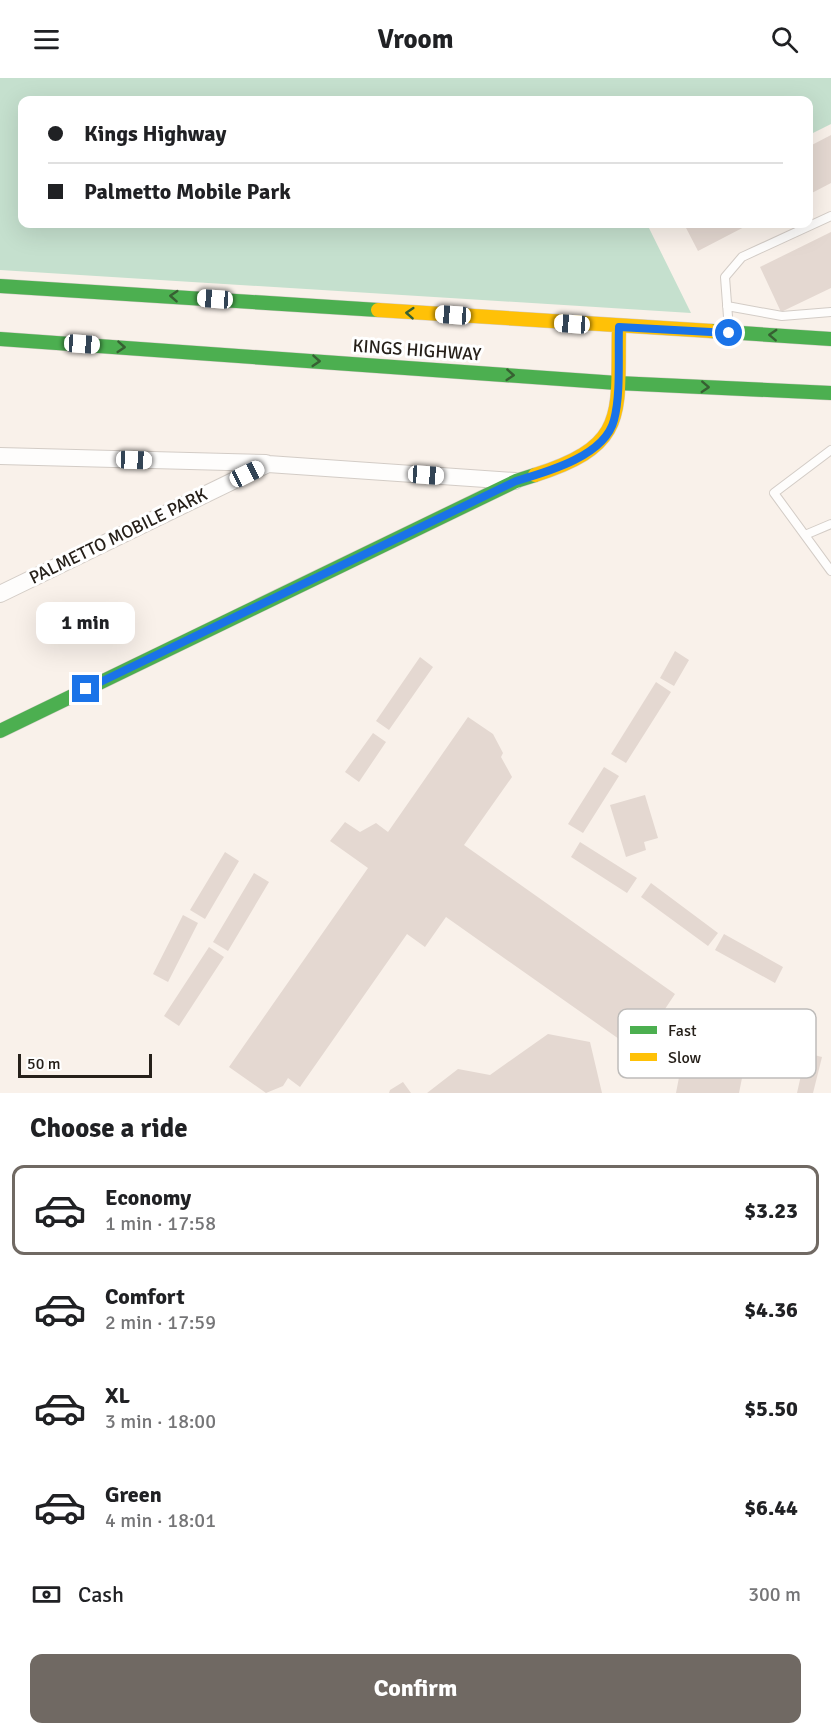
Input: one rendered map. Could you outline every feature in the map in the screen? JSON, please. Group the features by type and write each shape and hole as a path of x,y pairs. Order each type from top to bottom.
{"main road":[{"name":"KINGS HIGHWAY","path":"0,286 831,339"},
{"name":"PALMETTO MOBILE PARK","path":"0,731 516,481 567,464 604,439 614,422 619,327"},
{"name":"KINGS HIGHWAY","path":"0,339 617,383 831,393"}],"street":[{"name":"PALMETTO MOBILE PARK","path":"0,456 268,464 516,481"},
{"name":"PALMETTO MOBILE PARK","path":"0,594 268,464"}],"lane":[{"path":"813,224 831,216"},
{"path":"729,333 724,276 742,257 805,228"},
{"path":"727,306 782,316 831,312"},
{"path":"831,450 774,493 831,571"},
{"path":"805,535 831,524"}],"green space":[{"path":"0,78 831,78 831,124 813,133 813,96 18,96 18,228 649,228 691,313 0,270"}],"building":[{"path":"831,135 831,183 813,192 813,144"},
{"path":"686,228 742,228 698,251"},
{"path":"831,232 831,288 781,312 760,267"},
{"path":"675,651 689,660 674,686 660,678"},
{"path":"420,657 433,667 389,730 376,721"},
{"path":"656,682 671,692 626,763 611,754"},
{"path":"468,717 493,734 503,753 501,757 512,777 464,845 675,994 665,1009 618,1009 618,1038 446,917 425,947 407,934 300,1087 288,1078 283,1086 266,1093 229,1067 368,868 330,841 345,822 360,832 376,823 388,832"},
{"path":"373,733 386,742 359,782 345,772"},
{"path":"604,767 619,776 583,833 568,824"},
{"path":"645,795 658,838 644,842 646,850 626,857 610,805"},
{"path":"580,842 637,878 627,893 571,857"},
{"path":"225,852 239,861 205,919 190,910"},
{"path":"254,873 269,882 228,951 213,942"},
{"path":"651,883 718,933 708,946 641,897"},
{"path":"183,915 198,923 168,982 153,974"},
{"path":"724,934 783,967 775,983 715,950"},
{"path":"209,947 224,957 179,1026 164,1016"},
{"path":"548,1034 590,1042 602,1093 427,1093 458,1069 490,1075"},
{"path":"816,1056 822,1057 813,1093 797,1093 800,1078 816,1078"},
{"path":"679,1078 742,1078 739,1093 676,1093"},
{"path":"403,1082 411,1093 389,1093 390,1090"}],"traffic: fast":[{"path":"0,286 378,310"},
{"path":"711,331 831,339"},
{"path":"0,339 617,383 831,393"},
{"path":"0,731 516,481 535,475"}],"traffic: slow":[{"path":"378,310 711,331"},
{"path":"535,475 566,464 588,451 603,438 612,422 617,404 619,327"}],"route":[{"path":"86,689 516,481 545,473 588,452 604,439 614,422 617,402 619,327 729,333"}]}
